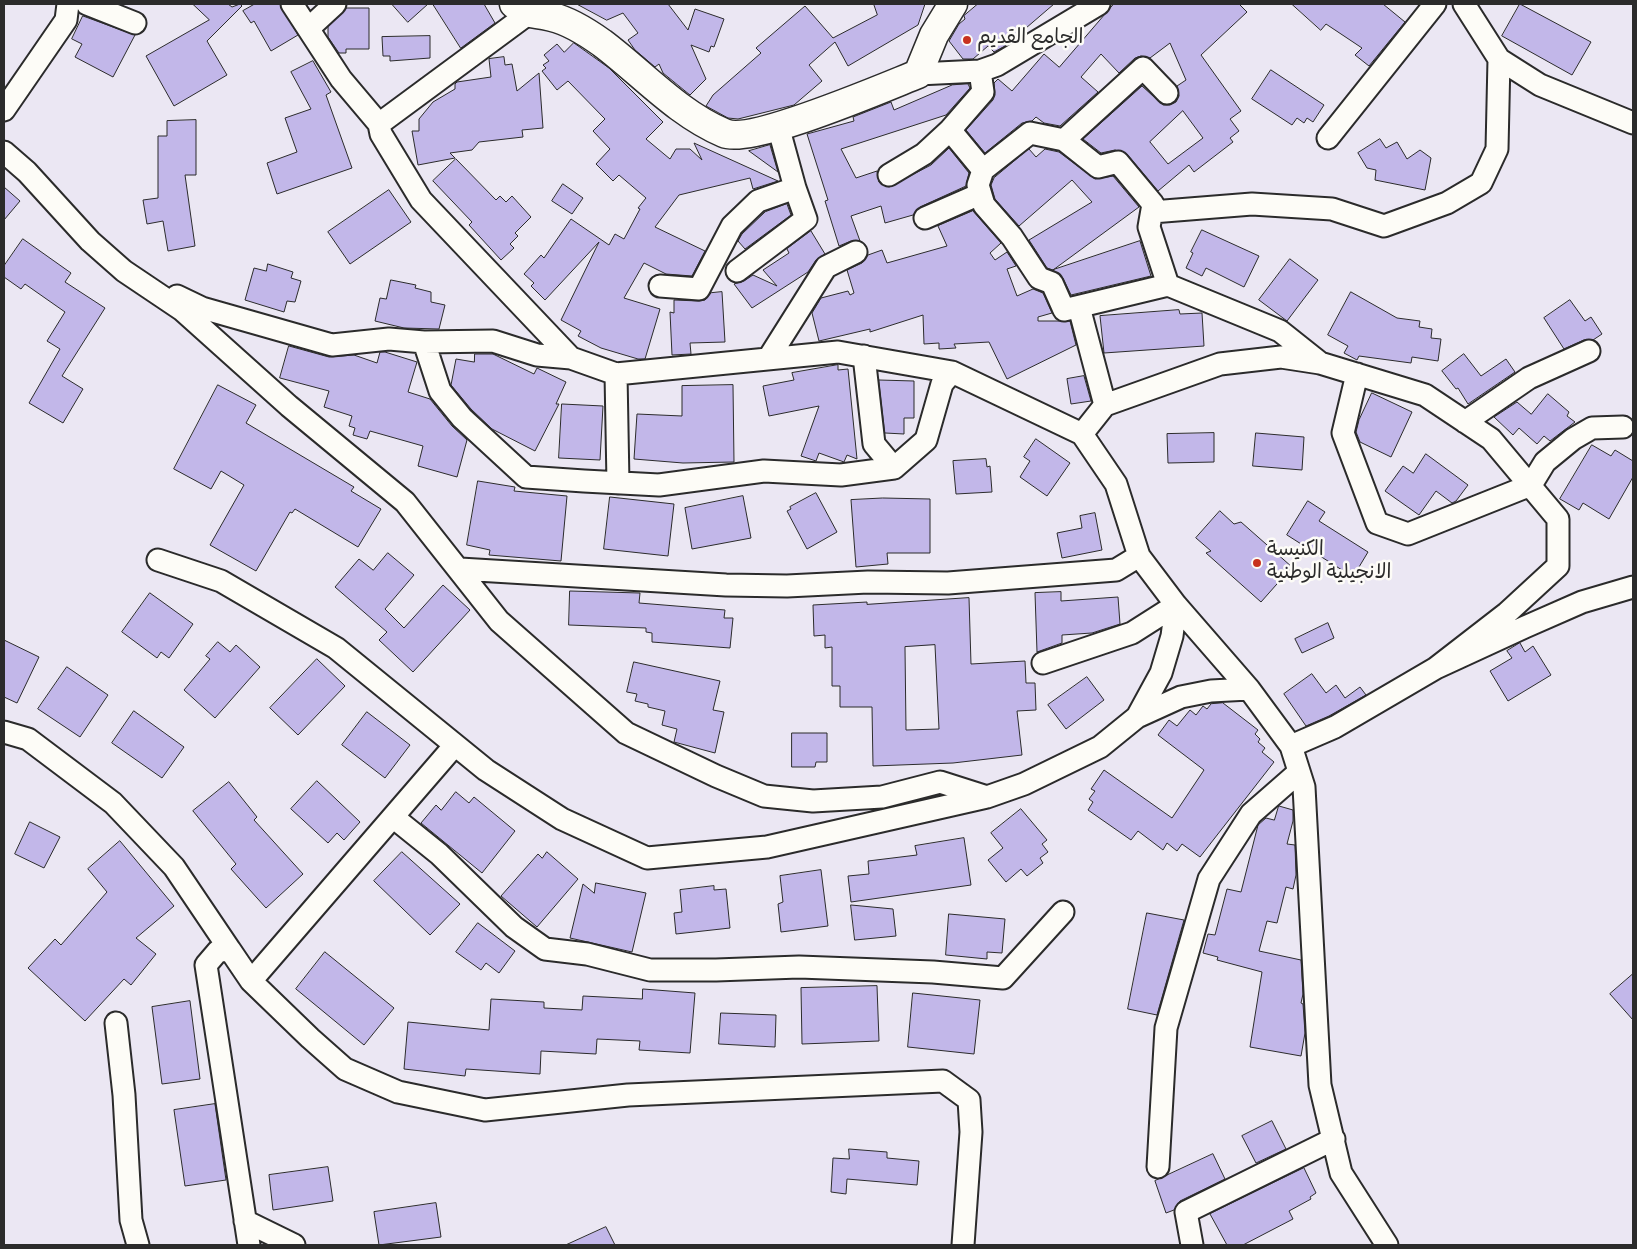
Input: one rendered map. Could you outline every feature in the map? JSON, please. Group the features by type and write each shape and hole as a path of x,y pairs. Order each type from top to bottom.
{"main road":[{"path":"521,9 552,17 579,29 601,43 685,112 726,134 766,131 918,74 934,35 953,4"}],"street":[{"path":"4,110 66,20 68,4"},
{"path":"87,4 135,22"},
{"path":"292,4 341,78 379,124 381,134 421,200 571,358"},
{"path":"309,28 335,4"},
{"path":"918,74 980,71 997,65 1099,4"},
{"path":"1328,138 1435,4"},
{"path":"1464,4 1499,59 1540,85 1633,123"},
{"path":"379,124 521,9"},
{"path":"1152,212 1252,204 1332,209 1384,226 1447,203 1481,183 1497,150 1499,59"},
{"path":"1064,140 1143,68 1167,93"},
{"path":"889,175 924,154 950,130 983,92 980,71"},
{"path":"737,271 806,220 778,126"},
{"path":"950,130 983,170"},
{"path":"1168,285 1150,227 1153,204 1118,162 1098,168 1064,140 1030,133 983,170 978,185 984,206 1012,237 1039,278 1052,283 1064,310 1168,285 1280,331 1320,363"},
{"path":"4,152 27,172 90,241 124,271 182,310 290,406 405,502 460,569 499,621 626,733 716,776 764,796 813,801 882,797 940,782 987,797"},
{"path":"660,286 699,289 732,226 758,201 795,188"},
{"path":"925,218 980,194"},
{"path":"768,359 826,267 856,252"},
{"path":"124,271 202,308 332,345 389,339 424,342 493,341 538,355 571,358 616,374 838,352 864,356 952,372 1082,434 1116,484 1139,556 1176,605 1249,689 1290,746 1304,787 1320,1085 1341,1174 1387,1245"},
{"path":"1079,307 1105,405"},
{"path":"424,342 440,391 462,418 526,477 618,483 659,485 764,471 840,475 894,468 926,440 942,384 952,372"},
{"path":"1465,422 1528,378 1588,351"},
{"path":"864,356 874,444 894,468"},
{"path":"1082,434 1105,405 1220,364 1281,357 1320,363 1425,395 1491,439 1558,519 1558,566 1507,613 1436,668"},
{"path":"616,374 618,483"},
{"path":"1358,374 1343,434 1377,523 1408,534 1531,485 1545,462 1573,439 1592,428 1623,427"},
{"path":"460,569 726,585 787,586 868,582 948,583 1116,570 1139,556"},
{"path":"158,560 221,581 336,648 486,770 562,818 647,858 767,847 987,797 1024,784 1100,747 1137,718 1181,697 1212,691 1249,689"},
{"path":"1290,746 1335,727 1436,668 1582,602 1633,587"},
{"path":"1044,663 1132,633 1176,605"},
{"path":"1137,718 1161,673 1172,636 1176,605"},
{"path":"4,732 28,740 113,803 174,867 251,981 345,1069 398,1092 485,1110 628,1095 943,1081 969,1100 971,1132 963,1245"},
{"path":"251,981 455,745"},
{"path":"1158,1167 1166,1028 1209,879 1251,814 1299,772"},
{"path":"393,817 439,854 514,927 545,949 587,954 650,970 808,967 933,972 1003,978 1063,912"},
{"path":"230,950 218,951 206,965 249,1245"},
{"path":"116,1023 124,1095 131,1220 138,1245"},
{"path":"1192,1245 1186,1212 1334,1139"},
{"path":"245,1221 294,1245"}],"building":[{"path":"193,4 228,4 232,7 240,4 242,6 207,41 227,75 174,106 146,56 209,20"},
{"path":"255,4 280,4 298,35 271,51 254,21 251,23 243,11"},
{"path":"392,4 428,4 408,22"},
{"path":"433,4 484,4 495,23 461,48"},
{"path":"577,4 668,4 688,30 695,9 724,19 714,47 711,46 709,52 691,45 706,79 690,95 663,73 659,64 655,67 635,50 628,40 638,33 623,13 607,20"},
{"path":"874,4 925,4 918,25 848,66 835,42 809,65 822,81 794,105 738,119 728,118 706,106 713,95 761,53 756,48 805,6 833,38 877,15"},
{"path":"978,4 1054,4 1005,46 994,52 988,46 973,59 963,59 949,41 959,24 965,19 964,16"},
{"path":"1114,4 1239,4 1247,12 1201,55 1241,111 1230,119 1239,131 1230,138 1233,142 1194,172 1189,165 1158,191 1127,154 1115,150 1101,153 1083,139 1142,86 1163,105 1170,105 1176,102 1179,96 1177,86 1186,80 1170,43 1150,58 1141,56 1135,58 1119,73 1101,54 1081,77 1098,92 1060,126 1044,123 1036,117 1032,121 1022,123 985,153 966,130 993,100 995,95 994,83 998,79 1012,91 1044,54 1059,67","holes":["1183,111 1203,138 1168,164 1150,142"]},
{"path":"1292,4 1383,4 1405,22 1369,66 1355,55 1362,48 1326,24 1321,30"},
{"path":"1520,4 1591,42 1572,75 1502,36"},
{"path":"347,8 369,8 369,49 346,49 346,53 339,53 328,37 328,27"},
{"path":"83,16 135,35 113,77 75,57 82,44 72,39"},
{"path":"430,36 430,58 390,61 390,56 383,56 382,37"},
{"path":"574,43 609,68 663,122 646,139 670,159 676,149 690,149 702,160 694,143 778,181 753,189 750,178 679,195 655,227 705,251 692,276 666,274 644,263 624,298 660,309 645,359 638,359 601,348 578,336 581,331 561,320 599,242 545,300 531,286 534,283 524,274 541,255 544,258 571,219 609,245 615,234 624,239 640,209 638,208 646,198 619,175 613,181 596,164 610,149 593,131 605,119 568,81 557,90 542,71 546,68 543,65 549,61 544,55 557,44 564,52"},
{"path":"504,57 505,65 512,64 517,91 539,73 543,128 522,130 523,137 479,142 472,150 450,153 455,158 418,165 412,131 419,131 419,119 433,102 455,89 457,82 491,77 489,59"},
{"path":"313,61 331,92 326,95 352,168 277,194 267,163 297,152 285,118 311,109 291,72"},
{"path":"1271,70 1324,105 1313,122 1307,118 1304,123 1297,118 1292,125 1252,99"},
{"path":"968,84 970,88 946,115 841,149 856,178 877,171 879,182 889,187 931,165 949,148 969,173 966,186 920,207 913,215 885,223 881,206 851,216 860,241 851,241 839,246 825,201 828,200 807,134 854,121 853,117 891,102 894,110 952,85"},
{"path":"196,120 196,175 185,175 195,246 168,251 163,221 147,224 143,200 158,198 158,136 167,136 167,121"},
{"path":"1380,139 1386,148 1397,142 1407,159 1420,150 1431,158 1425,190 1375,180 1376,170 1367,168 1358,153"},
{"path":"770,145 778,172 749,151"},
{"path":"1029,149 1036,157 1045,149 1059,152 1095,179 1113,176 1139,207 1053,270 1047,268 1029,240 1092,202 1072,180 1019,226 995,199 991,185 994,178"},
{"path":"456,159 496,200 500,196 506,202 512,196 531,217 515,233 518,236 510,244 514,248 501,260 469,225 472,222 433,181"},
{"path":"563,184 583,198 572,214 552,201"},
{"path":"4,187 20,201 4,220"},
{"path":"389,190 411,222 350,264 328,232"},
{"path":"787,204 791,215 745,249 738,241 742,234 765,212"},
{"path":"973,211 1001,243 990,253 995,260 1007,252 1016,266 1007,269 1017,296 1033,289 1043,293 1052,313 1038,317 1038,321 1070,321 1076,345 1007,379 989,342 954,344 956,348 939,349 939,343 924,344 923,315 870,332 870,329 819,341 812,313 821,298 848,291 850,295 854,293 847,270 862,263 868,255 882,250 887,263 947,246 938,226"},
{"path":"1202,230 1259,256 1244,287 1206,268 1202,276 1186,268 1193,253 1191,252"},
{"path":"811,231 825,254 816,260 808,272 752,308 734,284 744,281 753,275 777,286 763,270 789,253 787,249"},
{"path":"23,239 71,273 65,282 105,308 62,376 83,389 63,423 29,403 60,349 47,341 65,312 25,284 21,289 4,277 4,266"},
{"path":"1140,241 1151,276 1071,295 1063,278 1053,270"},
{"path":"1290,259 1318,280 1287,321 1259,300"},
{"path":"268,264 293,272 291,278 301,281 295,302 287,301 284,312 245,300 254,268 266,271"},
{"path":"391,280 416,285 415,288 431,292 431,302 445,305 439,329 404,328 375,321 380,298 386,299"},
{"path":"722,292 725,342 690,343 691,354 672,355 670,312 674,313 674,300 705,300 711,293"},
{"path":"1351,292 1397,318 1420,321 1419,327 1432,329 1431,338 1441,339 1438,361 1412,357 1411,363 1359,356 1357,360 1344,353 1348,346 1328,335"},
{"path":"1570,300 1585,321 1591,317 1602,334 1593,340 1584,340 1564,349 1544,318"},
{"path":"1179,310 1180,314 1202,313 1204,346 1104,353 1100,316"},
{"path":"289,346 329,357 354,355 377,363 380,352 385,352 417,362 408,392 430,399 452,426 467,440 457,477 418,466 423,446 370,431 367,439 353,435 355,428 349,426 352,416 324,407 329,391 280,378"},
{"path":"475,354 493,354 534,374 537,368 566,382 556,404 559,404 535,451 492,429 471,409 451,385 456,359 474,362"},
{"path":"1464,354 1481,376 1506,359 1515,372 1468,404 1458,388 1456,389 1442,371"},
{"path":"838,365 838,370 848,369 857,459 847,455 844,462 819,453 816,461 801,456 819,406 769,416 763,386 794,380 792,373"},
{"path":"1084,376 1091,401 1071,404 1067,379"},
{"path":"879,380 914,381 914,418 904,418 904,434 885,433"},
{"path":"218,385 256,405 246,423 354,487 351,491 381,509 358,547 295,509 292,513 290,512 256,571 210,545 244,485 221,471 211,489 174,469"},
{"path":"733,385 734,462 683,463 634,459 637,414 682,416 682,386"},
{"path":"1372,393 1412,412 1391,457 1360,442 1356,432 1359,420"},
{"path":"1548,394 1569,412 1567,416 1575,422 1550,441 1544,436 1537,444 1519,428 1513,435 1494,417 1517,402 1531,414"},
{"path":"562,404 603,406 600,460 559,458"},
{"path":"1214,433 1214,462 1168,463 1167,434"},
{"path":"1256,433 1304,437 1302,470 1253,466"},
{"path":"1036,439 1070,463 1047,496 1020,477 1030,461 1024,457"},
{"path":"1592,445 1611,456 1615,450 1633,461 1633,477 1609,519 1583,503 1579,510 1560,499"},
{"path":"1426,454 1468,485 1456,501 1452,503 1436,491 1419,515 1385,491 1403,466 1413,473"},
{"path":"986,459 987,467 990,466 992,492 956,494 953,461"},
{"path":"478,481 515,487 514,491 567,496 561,561 489,555 490,550 467,545"},
{"path":"816,493 837,532 807,549 787,511 791,509 790,507"},
{"path":"743,496 751,538 692,549 685,508"},
{"path":"610,497 674,504 668,556 604,549"},
{"path":"883,498 930,499 930,553 887,553 888,564 856,567 851,500"},
{"path":"1308,501 1325,512 1319,521 1368,552 1353,577 1287,535"},
{"path":"1220,511 1234,524 1241,522 1292,567 1261,602 1206,553 1211,551 1196,538"},
{"path":"1095,513 1102,550 1062,558 1057,533 1082,528 1080,516"},
{"path":"388,553 414,575 385,609 404,628 443,585 470,610 413,672 379,640 387,632 335,587 359,559 373,570"},
{"path":"570,591 640,593 639,603 725,610 724,618 733,618 730,648 652,642 652,633 646,632 646,628 569,625"},
{"path":"1061,592 1061,601 1118,597 1120,624 1092,633 1062,635 1062,643 1037,652 1035,593"},
{"path":"150,593 193,624 169,658 161,652 157,658 122,632"},
{"path":"969,598 971,664 1025,661 1026,683 1035,683 1036,710 1017,711 1022,755 953,763 873,766 872,707 840,707 840,686 832,686 832,647 825,648 825,635 814,636 813,605 867,602 867,604","holes":["935,645 939,729 906,730 905,647"]},
{"path":"1328,623 1334,638 1302,653 1295,639"},
{"path":"4,640 39,657 17,703 4,697"},
{"path":"218,642 230,652 236,645 260,667 215,718 184,690 210,659 206,656"},
{"path":"1520,643 1525,652 1533,646 1551,675 1508,701 1490,671 1512,658 1507,651"},
{"path":"317,659 345,686 298,735 270,708"},
{"path":"634,662 720,681 713,710 724,712 715,753 674,742 677,729 662,725 665,711 648,707 648,704 635,701 637,694 627,692"},
{"path":"67,667 108,695 80,737 38,709"},
{"path":"1312,674 1326,693 1336,685 1345,698 1360,687 1366,695 1329,716 1306,726 1284,694"},
{"path":"1087,677 1104,700 1066,729 1048,705"},
{"path":"1223,703 1258,730 1255,734 1260,739 1258,742 1265,748 1262,752 1274,762 1200,857 1182,844 1177,851 1167,843 1163,850 1138,831 1131,840 1088,810 1093,802 1089,799 1095,791 1091,789 1104,770 1172,818 1204,770 1158,735 1169,720 1177,726 1190,710 1196,715 1203,706 1207,709 1211,704"},
{"path":"134,711 184,747 162,778 112,743"},
{"path":"367,712 410,745 385,778 342,745"},
{"path":"792,733 827,733 827,762 816,762 815,767 792,767"},
{"path":"317,781 360,822 344,840 337,833 328,843 291,809"},
{"path":"229,782 257,817 254,820 303,874 266,908 231,869 236,864 193,811"},
{"path":"456,792 469,803 474,797 515,831 482,873 421,823 436,805 441,810"},
{"path":"1279,806 1293,810 1293,821 1287,844 1295,845 1296,875 1293,889 1286,887 1277,923 1267,921 1259,951 1301,960 1303,994 1301,1003 1303,1004 1305,1033 1301,1056 1250,1047 1262,972 1217,960 1218,957 1203,953 1208,934 1215,935 1227,889 1241,892 1258,825 1266,818 1274,820"},
{"path":"1021,809 1047,840 1042,844 1048,852 1040,858 1043,863 1027,876 1021,869 1006,882 988,860 1003,848 991,833"},
{"path":"30,822 60,837 44,868 15,854"},
{"path":"964,838 971,885 851,902 848,876 869,874 868,861 917,855 915,846"},
{"path":"120,841 174,906 136,938 156,954 131,985 124,979 85,1021 28,968 55,939 61,945 107,892 88,869"},
{"path":"402,852 460,904 430,935 374,881"},
{"path":"547,852 578,879 537,927 501,896 538,854 542,858"},
{"path":"821,870 828,926 781,932 778,904 783,902 780,876"},
{"path":"596,883 646,893 632,952 570,938 583,884 594,893"},
{"path":"714,886 714,890 726,889 730,928 676,934 674,913 682,912 680,890"},
{"path":"851,905 893,909 896,936 855,940"},
{"path":"1147,913 1184,920 1157,1015 1128,1009"},
{"path":"949,914 1005,919 1002,953 987,952 987,959 946,955"},
{"path":"478,923 515,951 499,973 486,963 481,970 456,952"},
{"path":"325,952 394,1008 364,1045 296,989"},
{"path":"1633,974 1633,1020 1610,994"},
{"path":"877,986 879,1041 802,1044 801,988"},
{"path":"643,989 695,993 690,1053 639,1050 640,1041 597,1039 596,1054 541,1051 540,1074 466,1069 465,1076 404,1069 408,1022 489,1030 491,999 544,1002 544,1008 582,1010 583,996 642,999"},
{"path":"913,993 980,1000 974,1054 908,1047"},
{"path":"190,1001 200,1079 162,1084 152,1007"},
{"path":"721,1013 776,1015 775,1047 719,1044"},
{"path":"215,1104 226,1180 185,1186 174,1110"},
{"path":"1272,1121 1286,1149 1256,1163 1242,1136"},
{"path":"849,1149 887,1152 887,1158 919,1161 917,1185 847,1179 846,1194 831,1192 833,1158 849,1159"},
{"path":"1213,1154 1225,1179 1180,1201 1174,1210 1166,1213 1155,1181"},
{"path":"328,1167 333,1201 273,1210 269,1175"},
{"path":"1304,1168 1316,1193 1310,1197 1311,1199 1289,1211 1293,1219 1243,1245 1227,1245 1210,1214"},
{"path":"436,1203 441,1237 379,1245 374,1212"},
{"path":"606,1227 615,1245 566,1245"}],"place":[{"name":"الجامع القديم","path":"967,40"},
{"name":"الكنيسة الانجيلية الوطنية","path":"1257,563"}]}
